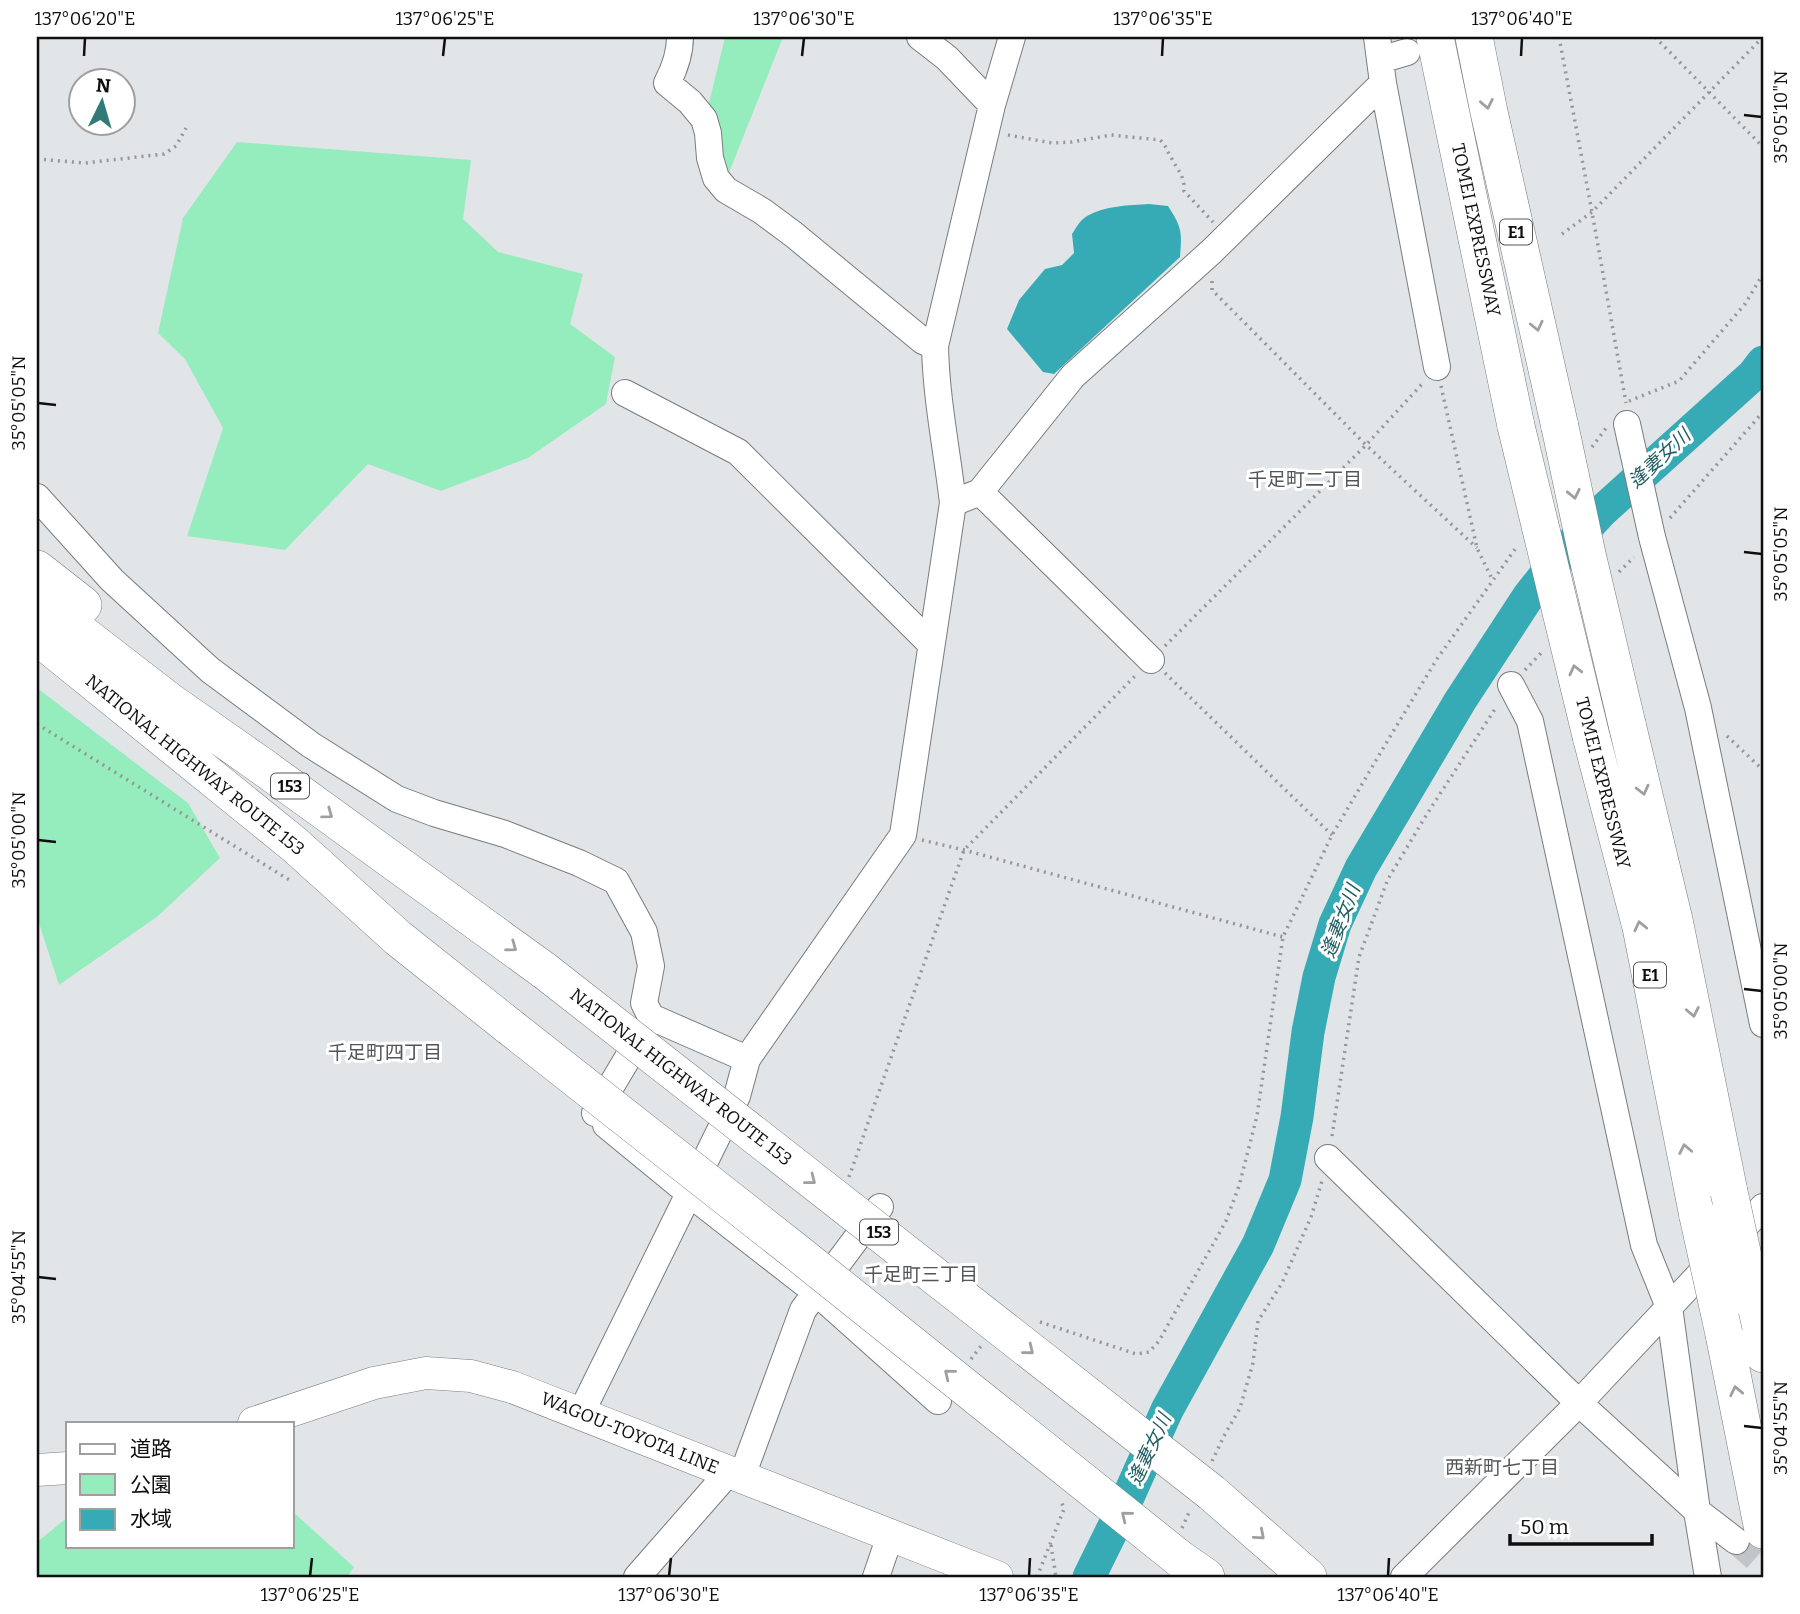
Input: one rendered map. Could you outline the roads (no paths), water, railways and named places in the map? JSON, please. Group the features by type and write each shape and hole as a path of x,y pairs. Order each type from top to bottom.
{"highway":[{"name":"TOMEI EXPRESSWAY","path":"1474,37 1587,554 1674,920 1763,1354"},
{"name":"TOMEI EXPRESSWAY","path":"1421,44 1591,736 1641,928 1724,1334 1750,1536"},
{"path":"37,569 244,732 259,764"},
{"name":"NATIONAL HIGHWAY ROUTE 153","path":"37,599 169,701 545,971 1204,1490 1308,1577"},
{"name":"NATIONAL HIGHWAY ROUTE 153","path":"37,636 295,845 398,938 806,1260 1189,1555"},
{"path":"37,662 208,795 250,809"}],"main road":[{"name":"WAGOU-TOYOTA LINE","path":"257,1422 374,1383 426,1373 471,1376 512,1387 581,1413 997,1577"},
{"path":"37,1470 66,1468"}],"street":[{"path":"680,37 680,50 667,83 690,102 704,119 716,178 726,190 762,211 923,341 935,346"},
{"path":"920,37 947,58 989,117"},
{"path":"581,1413 737,1096 747,1059 903,835 953,503 936,377 935,346 989,117 1012,37"},
{"path":"953,503 980,492 1073,376 1219,244 1380,60 1421,44"},
{"path":"1380,60 1437,367"},
{"path":"625,393 738,452 931,643"},
{"path":"1626,413 1652,537 1698,708 1763,1024"},
{"path":"980,492 1151,660"},
{"path":"37,497 112,580 210,670 311,745 397,799 505,834 579,863 616,881 644,932 651,965 644,1003 651,1017 747,1059"},
{"path":"1511,685 1530,721 1644,1245 1669,1307 1708,1577"},
{"path":"361,924 552,1075 594,1115 690,1194 817,1293 938,1401"},
{"path":"594,1115 651,1017"},
{"path":"1328,1158 1579,1403 1697,1511 1750,1536"},
{"path":"637,1577 735,1474 803,1310 880,1207"},
{"path":"1404,1577 1579,1403 1763,1207"},
{"path":"876,1577 890,1536"}],"water":[{"path":"1149,204 1168,206 1173,213 1180,230 1180,257 1054,374 1043,372 1007,329 1019,300 1045,269 1062,265 1074,253 1072,234 1085,218 1109,208"}],"waterway":[{"name":"逢妻女川","path":"1089,1577 1167,1410 1258,1245 1285,1180 1319,977 1335,924 1361,868 1460,701 1528,597 1561,555 1602,511 1753,375 1763,362"}],"tunnel":[{"path":"1736,1541 1763,1565"}],"district":[{"name":"千足町二丁目","path":"1305,479"},
{"name":"千足町四丁目","path":"385,1052"},
{"name":"千足町三丁目","path":"921,1274"},
{"name":"西新町七丁目","path":"1502,1467"}]}
